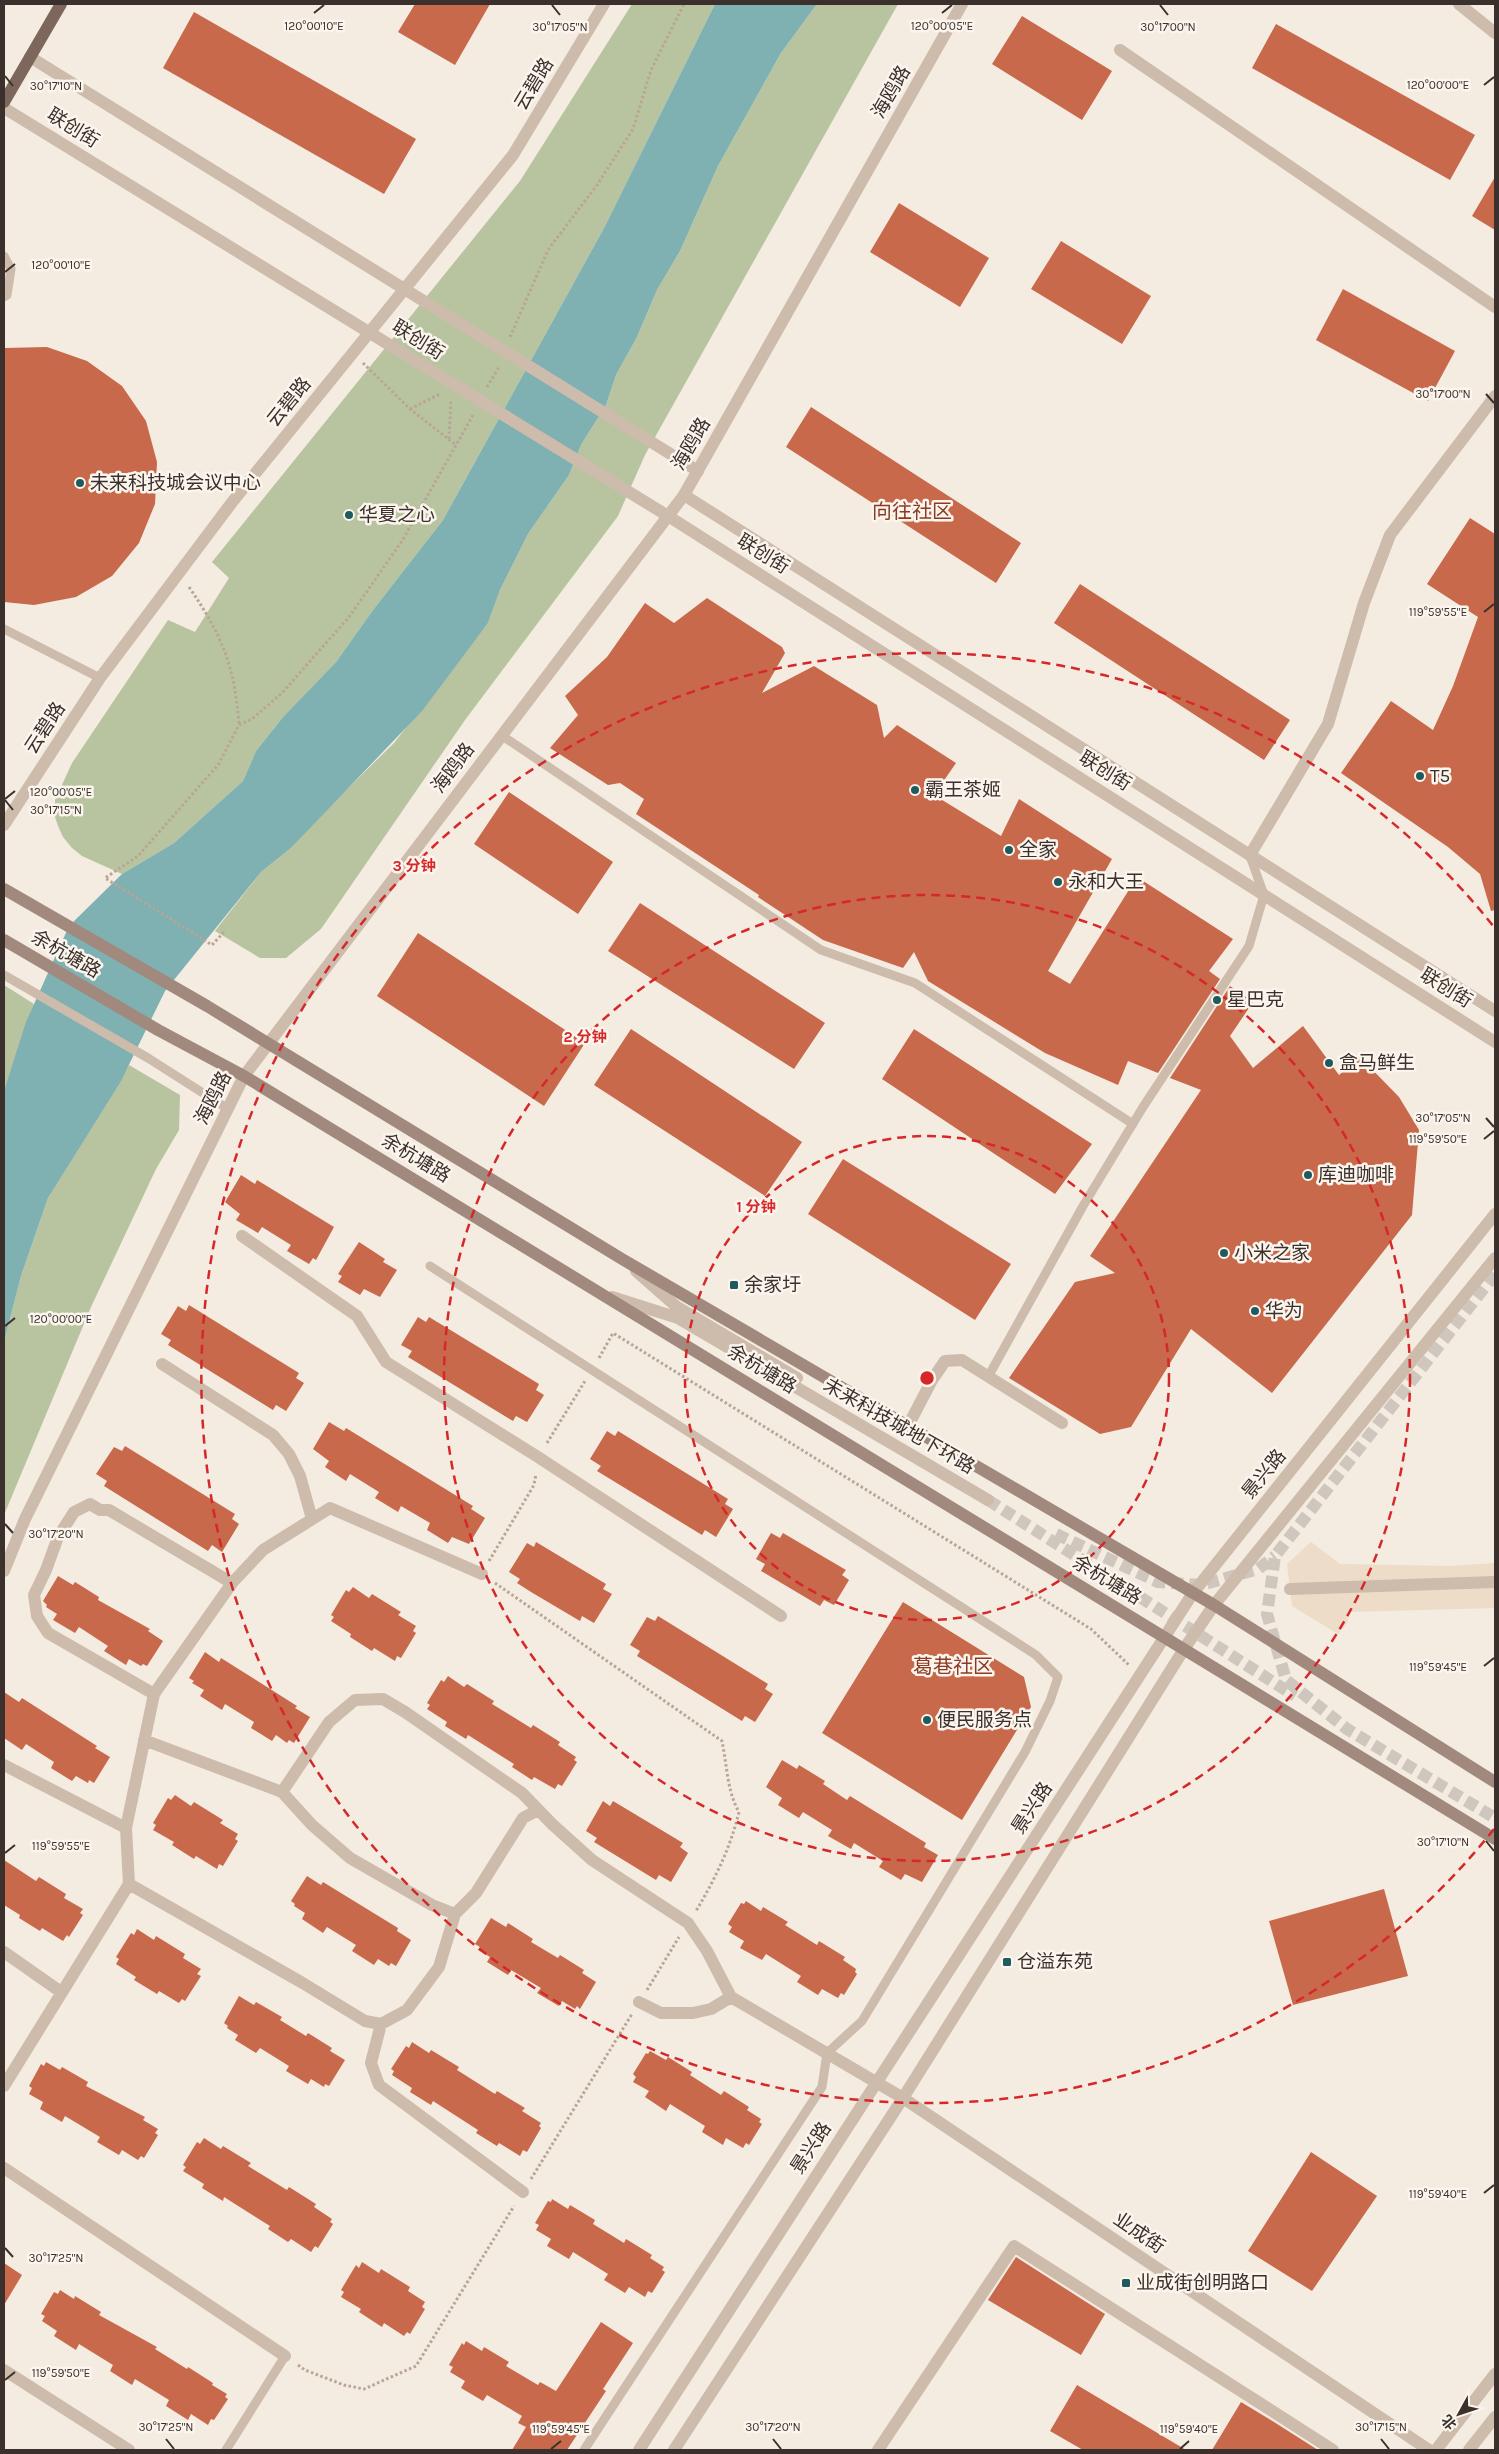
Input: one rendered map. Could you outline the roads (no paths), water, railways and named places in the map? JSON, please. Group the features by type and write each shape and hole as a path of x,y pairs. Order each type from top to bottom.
{"main road":[{"path":"4,102 61,4"},
{"name":"余杭塘路","path":"4,889 207,1006 622,1259 1193,1592 1495,1782"},
{"name":"余杭塘路","path":"4,940 158,1030 244,1076 1495,1839"}],"street":[{"name":"云碧路","path":"4,825 100,678 233,501 513,155 604,4"},
{"name":"海鸥路","path":"4,1571 25,1519 244,1076 684,495 962,4"},
{"path":"1460,4 1495,33"},
{"path":"1120,50 1495,307"},
{"name":"联创街","path":"30,57 698,471"},
{"name":"联创街","path":"4,108 370,332 479,396 1495,1042"},
{"path":"1250,855 1328,724 1364,603 1390,535 1495,396"},
{"name":"联创街","path":"684,495 1495,1011"},
{"name":"景兴路","path":"639,2450 1193,1592 1495,1214"},
{"path":"242,1236 357,1316 386,1362 538,1457 781,1616"},
{"path":"674,2450 903,2098 1184,1649 1214,1605 1495,1258"},
{"name":"未来科技城地下环路","path":"602,1294 678,1318 990,1496 677,1307 622,1259"},
{"path":"908,1426 932,1380 945,1361 962,1360 1062,1423"},
{"path":"162,1364 273,1435 289,1454 300,1476 312,1520"},
{"path":"154,1694 48,1633 37,1616 34,1594 46,1570 58,1537 74,1512 90,1504 100,1510 109,1510 232,1583"},
{"path":"4,2086 129,1884 126,1828 154,1694 232,1583 263,1550 330,1508 482,1574"},
{"path":"1290,1589 1495,1582"},
{"path":"282,1792 329,1722 355,1700 383,1699 405,1712 522,1793 592,1860 688,1923 707,1951 731,1996 711,2009 693,2013 661,2012 640,2002"},
{"path":"144,1740 282,1792 312,1825 350,1858 432,1905 455,1914"},
{"path":"4,1765 126,1828"},
{"path":"129,1884 301,1982 365,2021 381,2024 407,2010 439,1967 455,1914 476,1893 523,1818 538,1810"},
{"path":"4,1952 62,1992"},
{"name":"业成街","path":"731,1996 903,2098 1429,2450"},
{"path":"381,2024 371,2063 379,2085 523,2192"},
{"path":"4,2168 285,2356"},
{"path":"878,2450 1014,2246 1333,2450"},
{"path":"4,2370 129,2450"},
{"path":"1436,2450 1495,2374"},
{"path":"1469,2450 1495,2417"}],"lane":[{"path":"4,256 11,269 7,295 4,297"},
{"path":"4,629 100,678"},
{"path":"502,735 820,950 915,982 1134,1124"},
{"path":"988,1377 1083,1206 1249,946 1264,895 1250,855"},
{"path":"4,975 148,1058 228,1109"},
{"path":"430,1266 1036,1655 1058,1677 1050,1701 1025,1752 862,2021 827,2053 822,2087 584,2450"},
{"path":"226,2450 285,2356"}],"water":[{"path":"715,4 817,4 781,53 718,166 680,251 657,290 637,337 616,375 606,405 581,445 569,475 528,534 500,590 488,623 422,711 291,848 261,872 165,991 121,1081 48,1198 21,1276 4,1342 4,1091 26,1022 69,926 122,874 174,843 243,781 256,751 283,717 336,662 373,610 443,520 604,228"}],"tunnel":[{"path":"1495,1274 1275,1556 1267,1614 1286,1680 1347,1729 1495,1818"},
{"path":"988,1500 1295,1696"},
{"path":"1056,1534 1158,1582 1202,1585 1258,1569 1275,1556"}],"place":[{"name":"未来科技城会议中心","path":"80,483"},
{"name":"华夏之心","path":"349,515"},
{"name":"T5","path":"1420,776"},
{"name":"霸王茶姬","path":"915,790"},
{"name":"全家","path":"1009,850"},
{"name":"永和大王","path":"1058,882"},
{"name":"星巴克","path":"1217,1000"},
{"name":"盒马鲜生","path":"1329,1063"},
{"name":"库迪咖啡","path":"1308,1175"},
{"name":"小米之家","path":"1224,1253"},
{"name":"余家圩","path":"734,1285"},
{"name":"华为","path":"1255,1311"},
{"name":"便民服务点","path":"927,1720"},
{"name":"仓溢东苑","path":"1007,1962"},
{"name":"业成街创明路口","path":"1126,2283"}],"district":[{"name":"向往社区","path":"912,511"},
{"name":"葛巷社区","path":"953,1666"}]}
